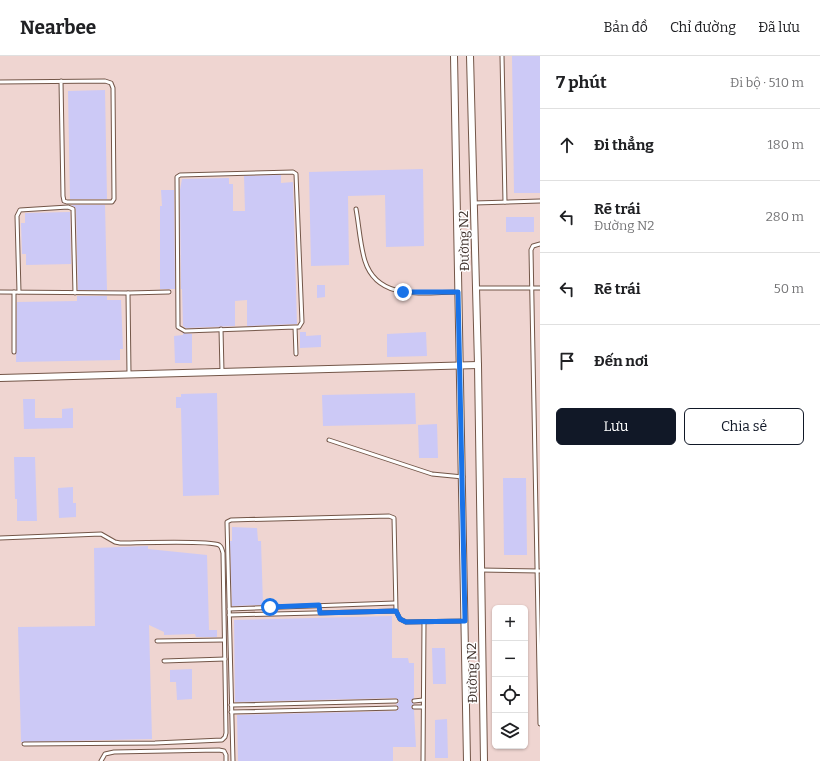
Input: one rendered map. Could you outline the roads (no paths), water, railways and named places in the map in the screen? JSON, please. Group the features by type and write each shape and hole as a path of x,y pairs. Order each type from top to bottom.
{"street":[{"name":"Đường N2","path":"454,56 463,477 467,761"},
{"name":"Đường N2","path":"470,56 478,365 484,761"},
{"path":"0,378 478,365"}],"lane":[{"path":"502,56 505,202"},
{"path":"0,82 61,81 105,81 111,83 113,88 114,199 112,202 64,201 61,81"},
{"path":"292,172 296,174 302,322 299,327 294,328 185,331 178,327 177,177 180,175 292,172"},
{"path":"474,203 540,201"},
{"path":"19,292 17,216 20,210 68,207 73,209 75,293"},
{"path":"356,209 365,261 377,282 392,290 403,292 458,292"},
{"path":"540,244 532,246 531,250 539,571 540,724"},
{"path":"476,288 540,288"},
{"path":"0,292 169,292"},
{"path":"14,292 14,352"},
{"path":"128,293 129,374"},
{"path":"294,328 296,354"},
{"path":"221,329 222,372"},
{"path":"329,440 432,474 463,477"},
{"path":"233,761 226,527 227,522 230,520 390,516 394,518 396,611 400,619 406,622 465,621"},
{"path":"0,538 101,534 115,542 120,543 218,544 223,553 225,738 222,740 155,743 24,744"},
{"path":"481,570 539,571"},
{"path":"229,609 396,603"},
{"path":"319,605 320,613"},
{"path":"270,607 271,614"},
{"path":"229,615 396,611"},
{"path":"423,761 424,622"},
{"path":"157,641 224,640"},
{"path":"164,661 225,658"},
{"path":"414,701 424,700"},
{"path":"231,705 396,701"},
{"path":"323,702 324,710"},
{"path":"414,707 424,707"},
{"path":"231,712 396,708"},
{"path":"101,761 105,754 114,752 219,750 224,751 226,761"}]}
